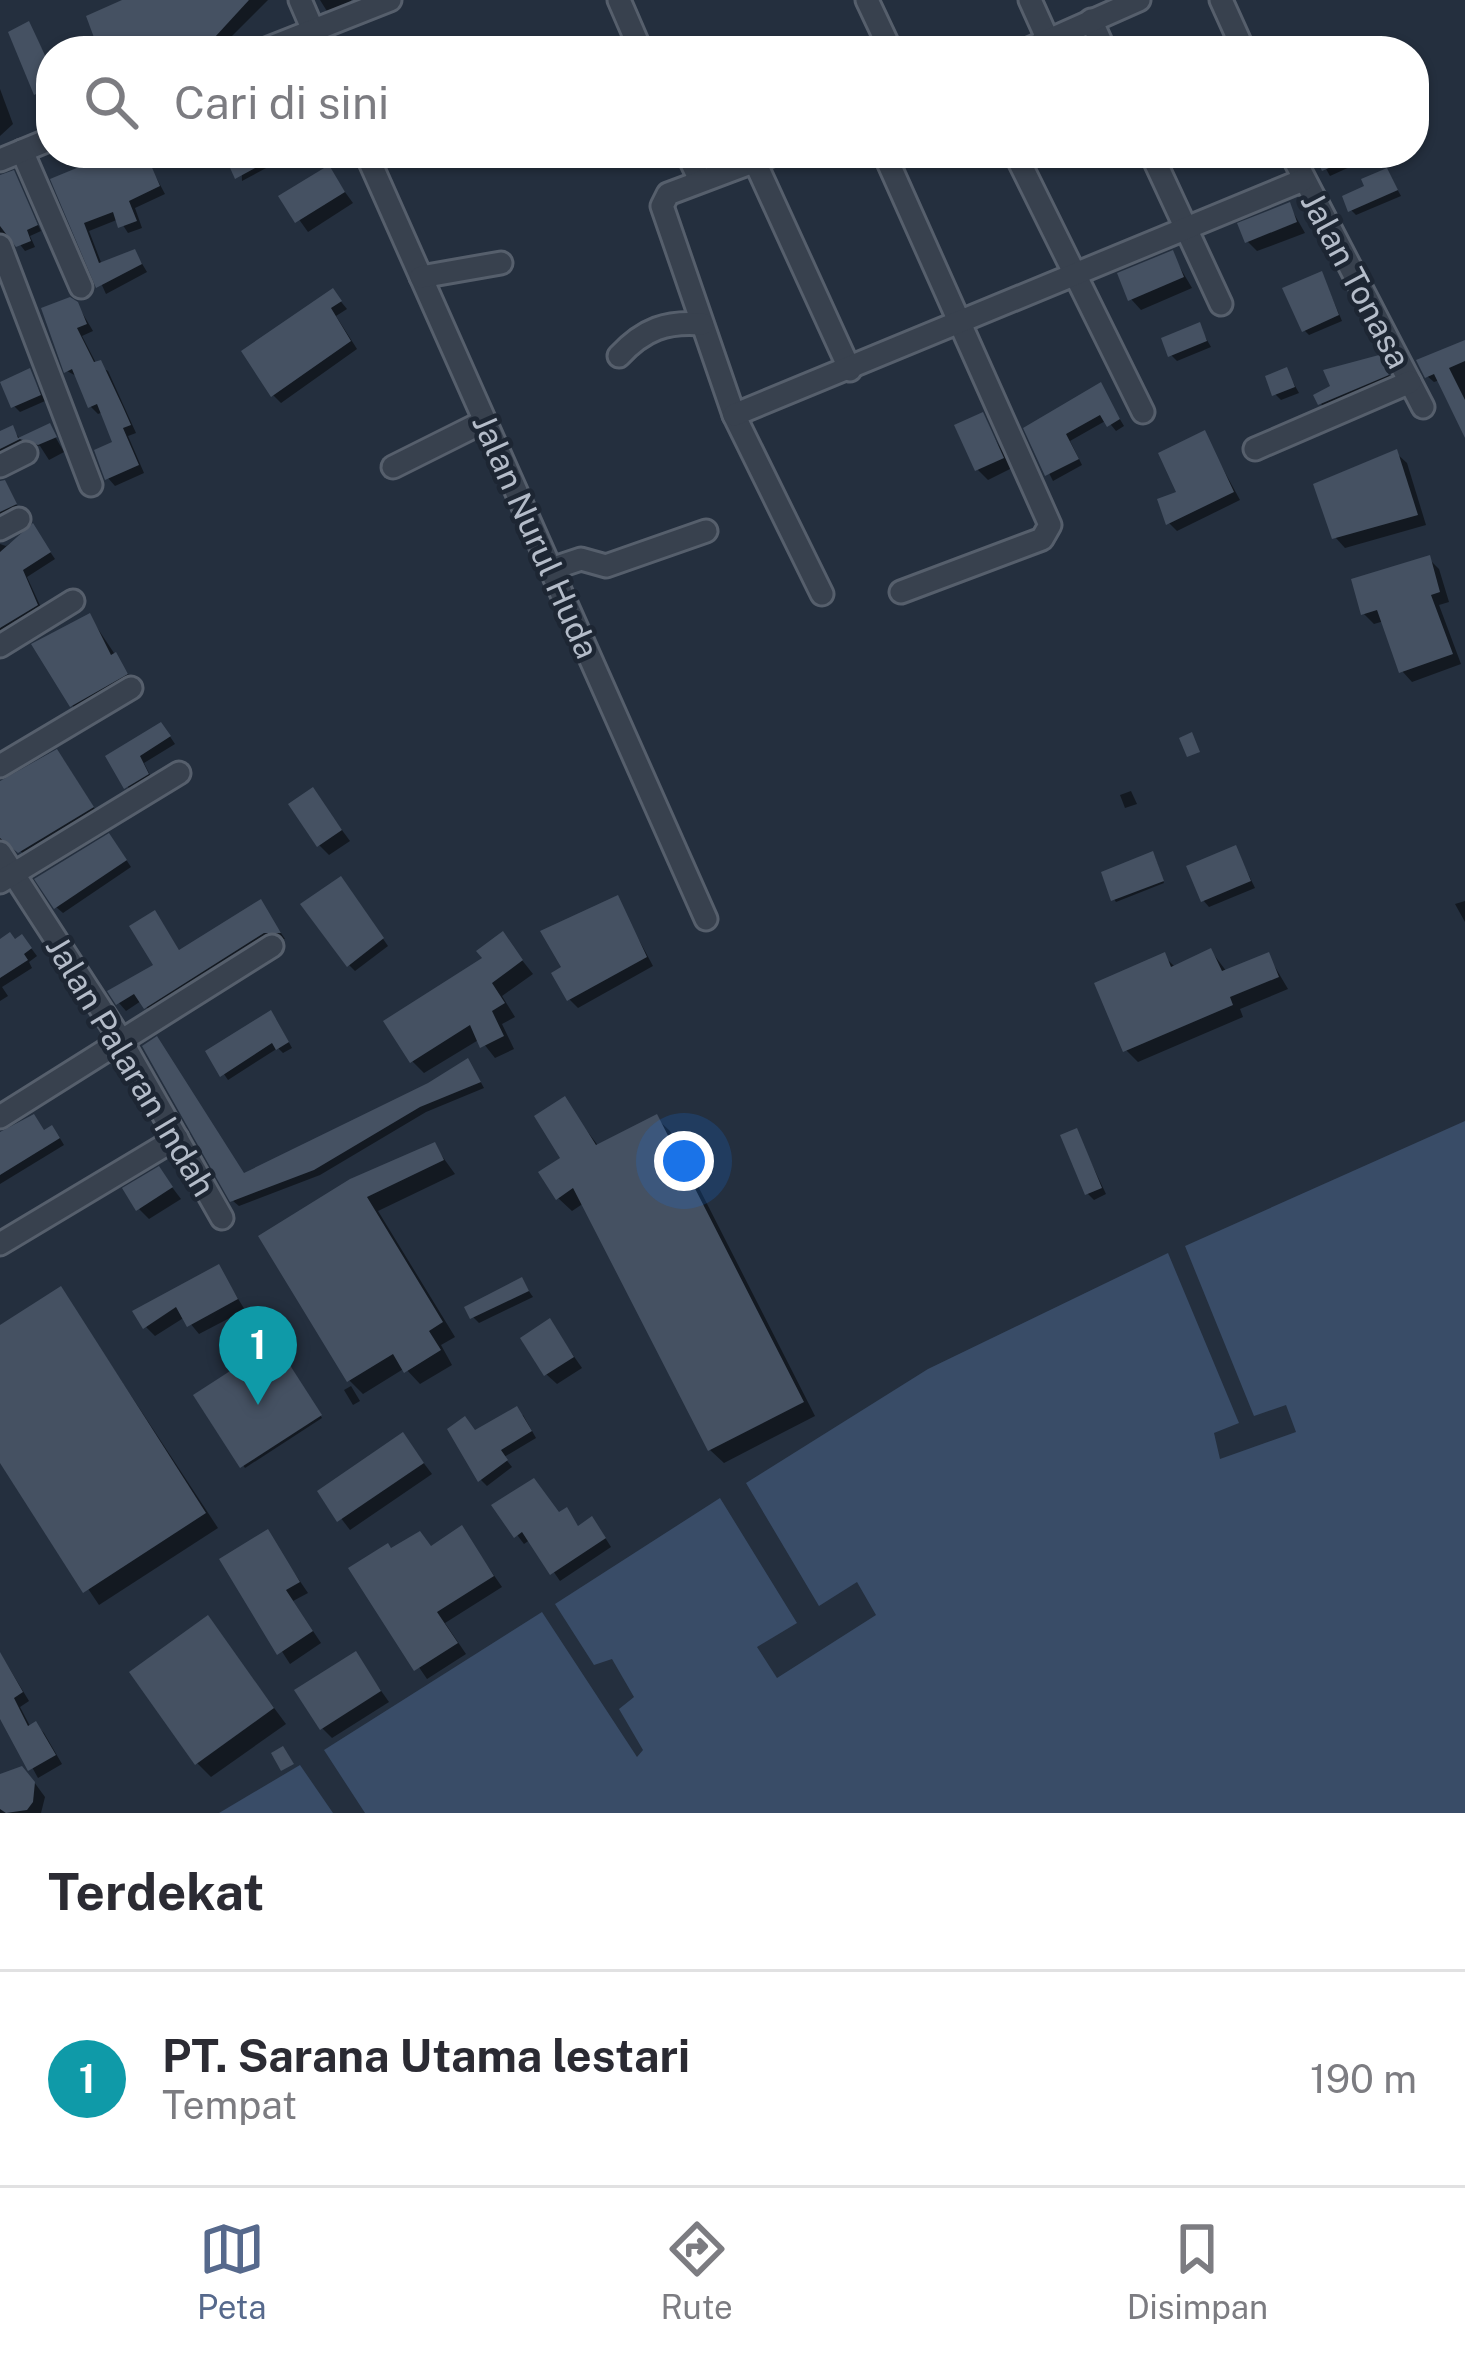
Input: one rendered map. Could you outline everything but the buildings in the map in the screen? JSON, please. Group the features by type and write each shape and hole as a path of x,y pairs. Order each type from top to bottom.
{"street":[{"path":"300,0 325,32 390,0"},
{"path":"619,0 635,36"},
{"path":"867,0 884,36"},
{"path":"1030,0 1046,36"},
{"path":"1057,36 1139,0"},
{"path":"1221,0 1237,36"},
{"path":"1091,20 1099,36"},
{"path":"0,160 36,145"},
{"path":"22,151 80,287"},
{"name":"Jalan Nurul Huda","path":"373,168 706,919"},
{"path":"694,168 700,180"},
{"path":"737,168 668,194 662,206 734,416 822,594"},
{"path":"758,168 850,370"},
{"path":"891,168 1050,525 1042,539 901,592"},
{"path":"1022,168 1143,412"},
{"path":"1158,168 1221,304"},
{"name":"Jalan Tonasa","path":"1298,168 1423,406"},
{"path":"734,416 1303,180"},
{"path":"0,246 91,485"},
{"path":"421,277 501,263"},
{"path":"619,356 641,335 666,324 702,324"},
{"path":"1256,449 1410,382"},
{"path":"393,466 485,421"},
{"path":"0,466 26,453"},
{"path":"551,569 580,559 605,566 706,531"},
{"path":"0,646 73,601"},
{"path":"0,766 131,688"},
{"path":"6,878 179,773"},
{"name":"Jalan Palaran Indah","path":"0,853 6,878 121,1040 223,1218"},
{"path":"0,1117 272,946"},
{"path":"0,1244 177,1138"}],"water":[{"path":"1465,1121 1465,1813 365,1813 324,1750 542,1612 637,1757 643,1750 619,1709 634,1697 612,1659 594,1665 555,1604 720,1498 797,1623 757,1647 777,1678 876,1615 857,1582 819,1606 746,1483 928,1369 1168,1253 1239,1423 1214,1433 1220,1459 1296,1432 1286,1405 1254,1416 1185,1246"},
{"path":"300,1765 333,1813 219,1813"}],"place":[{"name":"PT. Sarana Utama lestari","path":"258,1405"}]}
